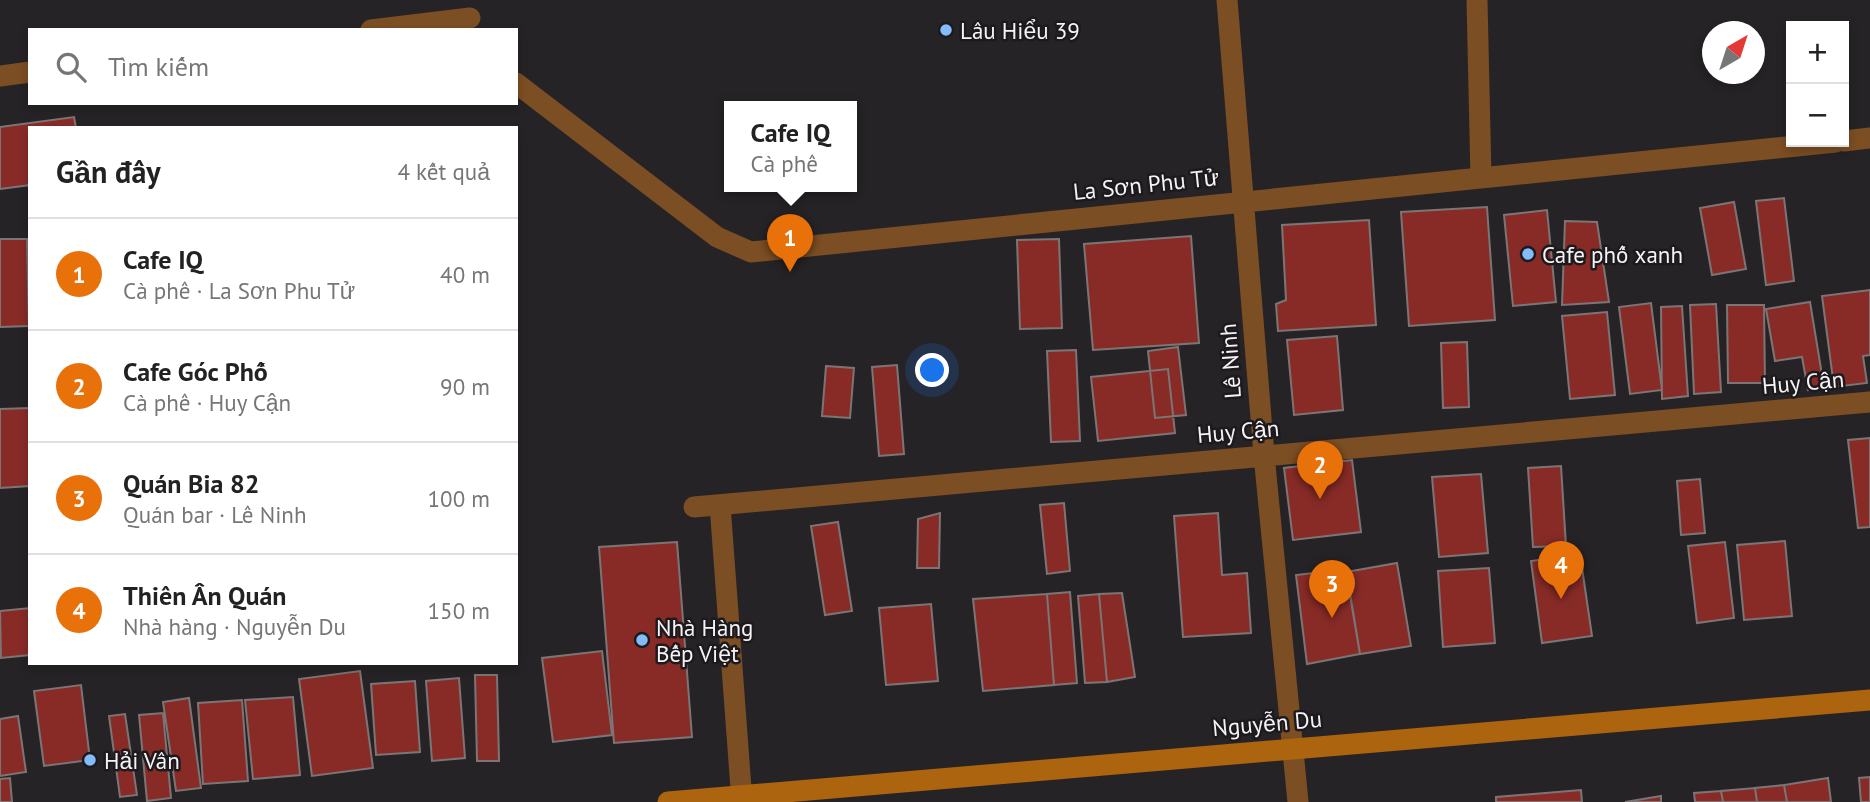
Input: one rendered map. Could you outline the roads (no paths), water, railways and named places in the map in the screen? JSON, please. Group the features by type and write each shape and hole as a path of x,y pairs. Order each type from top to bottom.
{"main road":[{"name":"Nguyễn Du","path":"668,802 741,799 1292,747 1870,699"}],"street":[{"name":"Lê Ninh","path":"1227,0 1264,455 1298,802"},
{"path":"1477,0 1481,178"},
{"path":"385,28 470,16"},
{"path":"0,76 28,72"},
{"name":"La Sơn Phu Tử","path":"518,85 717,237 751,253 1787,147"},
{"path":"1849,140 1870,138"},
{"name":"Huy Cận","path":"694,507 1870,402"},
{"path":"720,505 741,799"}],"place":[{"name":"Lâu Hiểu 39","path":"946,30"},
{"name":"Cafe phố xanh","path":"1528,254"},
{"name":"Cafe IQ","path":"790,272"},
{"name":"Cafe Góc Phố","path":"1320,499"},
{"name":"Thiên Ân Quán","path":"1561,599"},
{"name":"Quán Bia 82","path":"1332,618"},
{"name":"Nhà Hàng Bếp Việt","path":"642,640"},
{"name":"Hải Vân","path":"90,760"}]}
